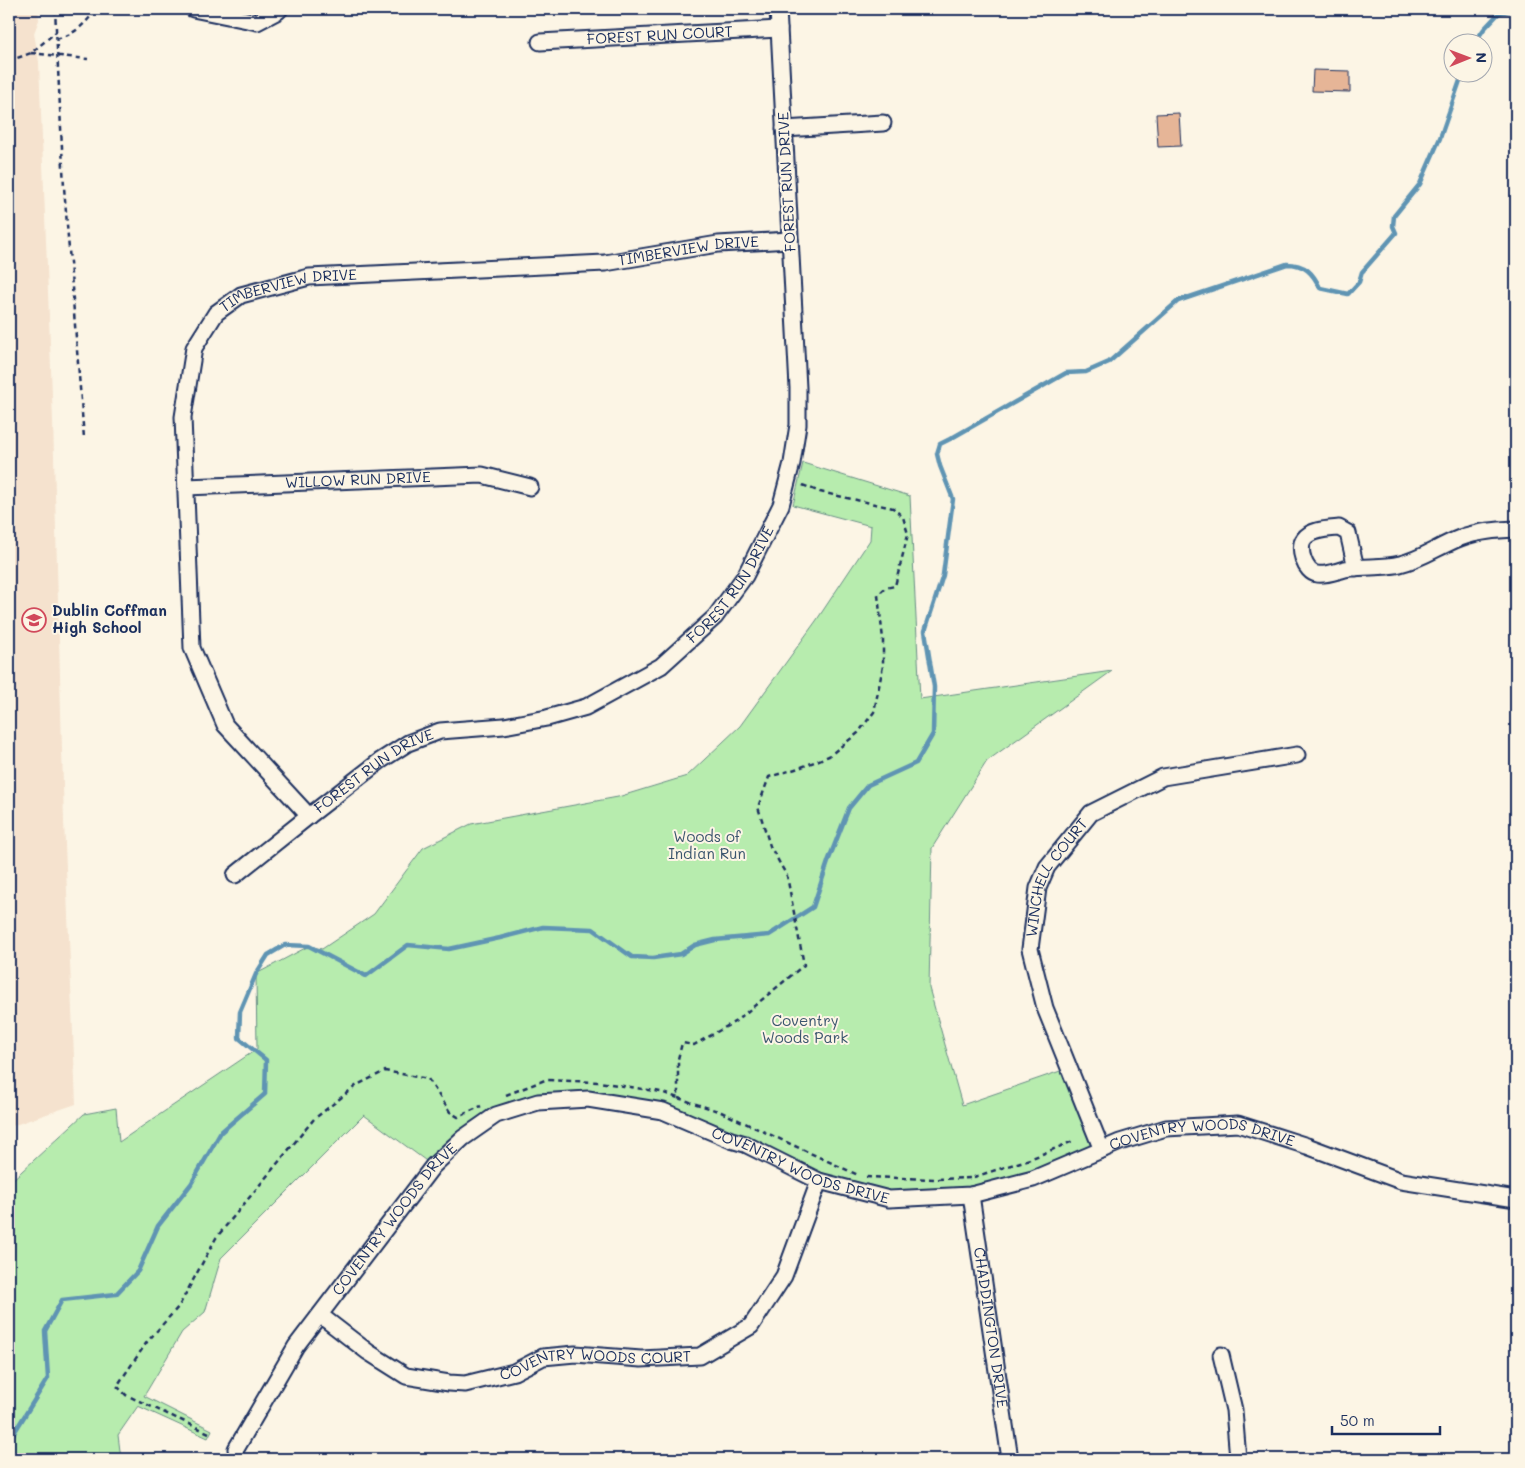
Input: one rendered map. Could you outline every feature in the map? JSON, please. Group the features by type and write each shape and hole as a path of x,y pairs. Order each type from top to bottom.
{"street":[{"path":"193,9 257,22 280,9"},
{"name":"FOREST RUN DRIVE","path":"235,875 380,761 408,743 440,731 504,726 547,718 586,707 661,666 714,617 745,576 781,505 798,425 798,388 778,9"},
{"name":"FOREST RUN COURT","path":"540,42 779,29"},
{"path":"784,128 883,123"},
{"name":"TIMBERVIEW DRIVE","path":"308,816 225,725 192,648 183,418 194,348 216,313 241,296 309,277 605,263 718,244 790,240"},
{"name":"WILLOW RUN DRIVE","path":"186,487 482,474 530,487"},
{"path":"1356,568 1400,565 1425,556 1459,538 1484,531 1516,529"},
{"name":"WINCHELL COURT","path":"1102,1150 1045,1008 1030,949 1038,888 1047,867 1091,813 1163,777 1297,755"},
{"name":"COVENTRY WOODS DRIVE","path":"236,1449 296,1346 433,1166 463,1138 496,1115 538,1102 588,1099 663,1111 731,1140 745,1144 819,1181 890,1198 971,1195 1033,1179 1120,1142 1166,1128 1238,1124 1307,1146 1400,1181 1516,1199"},
{"name":"COVENTRY WOODS COURT","path":"320,1315 368,1352 406,1376 449,1383 466,1384 514,1372 543,1357 575,1354 641,1359 700,1356 751,1326 784,1276 819,1181"},
{"name":"CHADDINGTON DRIVE","path":"971,1195 1010,1459"},
{"path":"1221,1355 1234,1410 1238,1459"}],"path":[{"path":"55,9 64,187 84,438"},
{"path":"56,39 71,34 97,9"},
{"path":"31,54 56,32"},
{"path":"9,61 31,54 88,60"},
{"path":"678,1098 678,1059 682,1042 694,1045 736,1021 804,964 787,876 770,846 758,807 769,777 829,756 858,733 874,712 883,666 883,639 878,595 885,588 895,586 908,534 903,517 892,508 820,492 788,479"},
{"path":"210,1433 126,1395 117,1386 147,1342 179,1306 216,1238 314,1118 357,1085 385,1072 428,1079 450,1112 458,1117 485,1104"},
{"path":"503,1096 545,1080 599,1082 661,1092 720,1112 863,1177 971,1178 1030,1159 1073,1141"}],"shaded area":[{"name":"Dublin Coffman High School","path":"9,9 38,9 39,20 34,33 39,62 53,420 64,821 76,1104 9,1127"}],"green space":[{"name":"Coventry Woods Park","path":"803,463 910,496 920,699 1112,671 987,761 932,848 929,988 962,1105 1069,1068 1102,1150 971,1195 889,1199 819,1181 663,1111 588,1099 496,1115 433,1166 364,1115 221,1258 205,1312 182,1332 144,1396 212,1430 208,1438 138,1406 118,1435 121,1459 9,1459 9,1183 84,1114 116,1108 119,1142 257,1049 256,974 309,946 322,949 374,914 423,848 471,824 618,797 687,776 740,726 816,621 870,540 871,526 793,505"}],"building":[{"path":"1313,70 1350,71 1350,92 1312,91"},
{"path":"1179,113 1181,146 1158,147 1156,114"}],"waterway":[{"path":"1482,32 1499,13 1516,9"},
{"path":"9,1441 48,1378 45,1331 62,1300 116,1294 138,1271 158,1226 191,1184 221,1132 265,1094 266,1060 239,1038 240,1012 256,974 268,955 285,945 309,946 366,976 408,945 449,949 543,927 593,929 632,957 653,958 681,954 695,945 715,940 769,935 813,907 849,808 868,785 916,763 933,734 934,687 925,631 943,575 953,499 937,454 940,444 1066,373 1086,372 1109,362 1178,301 1287,264 1293,264 1308,270 1320,288 1348,294 1359,282 1362,272 1396,233 1393,226 1394,216 1420,184 1440,138 1460,82"}],"place":[{"name":"Dublin Coffman High School","path":"34,620"}],"park label":[{"name":"Woods of Indian Run","path":"707,846"}]}
